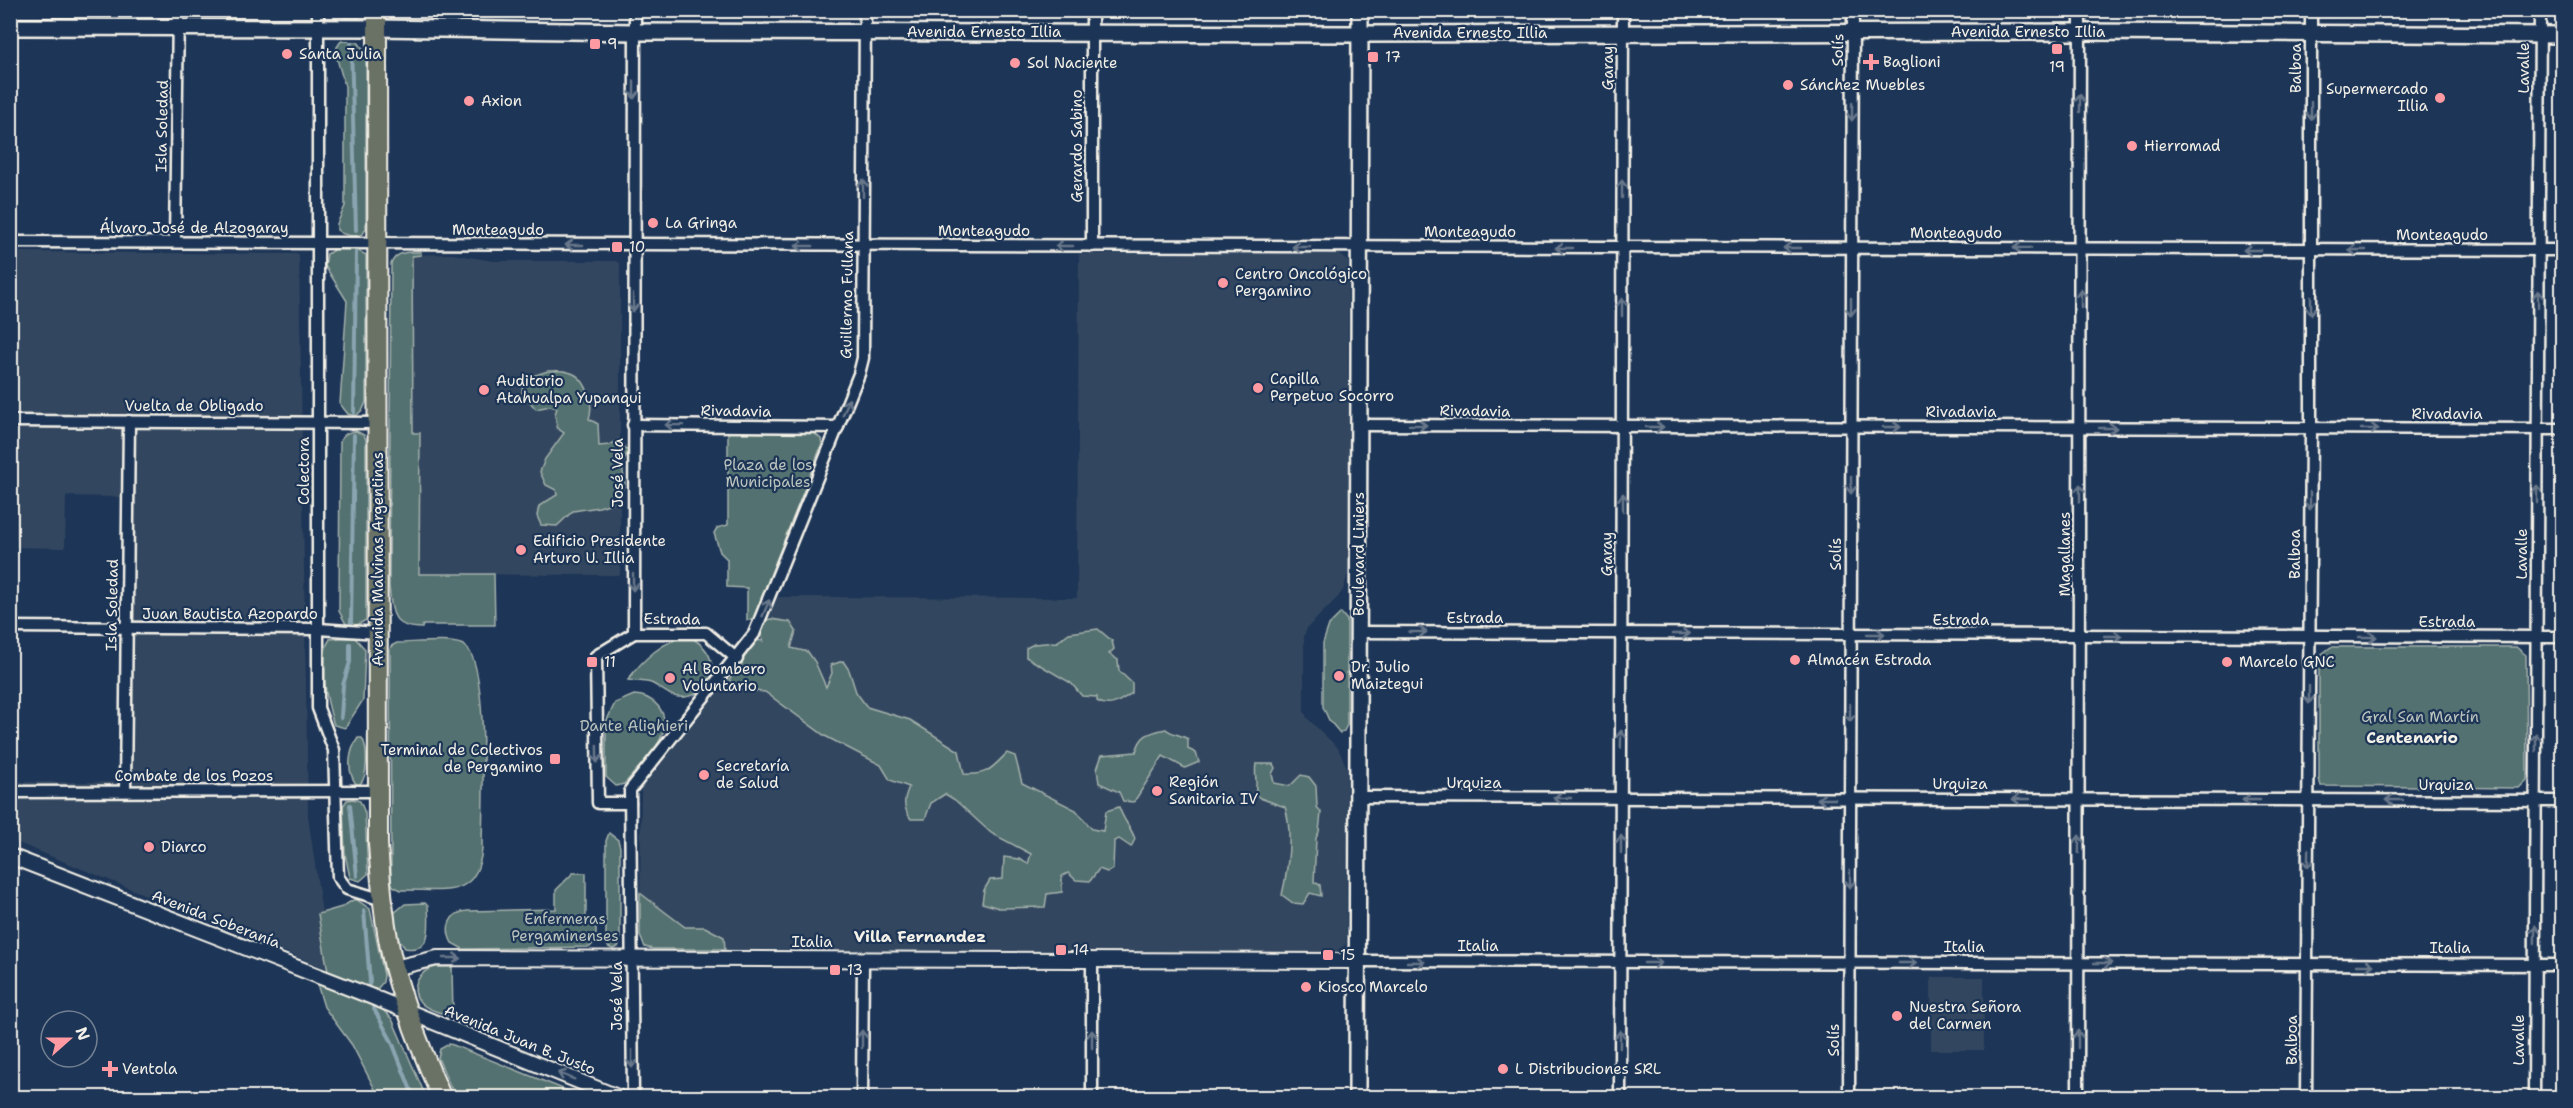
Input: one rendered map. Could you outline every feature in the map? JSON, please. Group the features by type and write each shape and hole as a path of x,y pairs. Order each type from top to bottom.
{"main road":[{"name":"Boulevard Liniers","path":"1357,1098 1360,10"},
{"name":"Avenida Ernesto Illia","path":"10,27 318,28 377,19 635,32 1360,34 2080,32 2562,35"},
{"name":"Avenida Malvinas Argentinas","path":"377,19 378,844 383,900 394,968 421,1052 442,1098"}],"street":[{"name":"Isla Soledad","path":"175,242 178,10"},
{"name":"Colectora","path":"318,10 318,708 334,750 338,877 347,889 383,900"},
{"name":"José Vela","path":"634,633 635,10"},
{"name":"Guillermo Fullana","path":"630,803 630,790 754,634 859,374 862,358 865,10"},
{"name":"Gerardo Sabino","path":"1092,10 1092,246"},
{"name":"Garay","path":"1620,1098 1623,10"},
{"name":"Solís","path":"1849,1098 1853,10"},
{"name":"Magallanes","path":"2078,1098 2080,10"},
{"name":"Balboa","path":"2306,1098 2311,429 2311,10"},
{"name":"Lavalle","path":"2534,1098 2540,10"},
{"name":"Álvaro José de Alzogaray","path":"10,242 364,242 377,245"},
{"name":"Monteagudo","path":"377,245 2562,250"},
{"name":"Isla Soledad","path":"125,791 129,420"},
{"name":"Vuelta de Obligado","path":"10,421 378,423"},
{"name":"Rivadavia","path":"633,424 838,427"},
{"name":"Rivadavia","path":"1359,425 2562,429"},
{"name":"Juan Bautista Azopardo","path":"10,627 318,629 378,633"},
{"name":"Estrada","path":"1359,632 2562,637"},
{"name":"Estrada","path":"634,633 706,633 737,658"},
{"path":"630,803 598,803 596,656 634,633"},
{"name":"Combate de los Pozos","path":"10,792 377,791"},
{"name":"Urquiza","path":"1358,797 2562,801"},
{"name":"José Vela","path":"630,803 633,1098"},
{"name":"Avenida Soberanía","path":"10,856 408,1013"},
{"name":"Italia","path":"394,968 437,958 2562,965"},
{"path":"862,959 862,1098"},
{"path":"1092,960 1092,1098"},
{"name":"Avenida Juan B. Justo","path":"408,1013 620,1098"}],"shaded area":[{"path":"11,252 299,254 308,816 330,970 11,840 11,782 119,782 121,497 66,496 65,548 11,547"},
{"path":"452,254 493,261 616,261 620,264 620,575 419,574 420,434 413,433 412,255"},
{"path":"1079,254 1340,254 1348,262 1348,573 1343,590 1307,628 1304,636 1304,711 1307,718 1338,748 1347,768 1346,944 1336,952 653,949 645,947 640,936 641,789 758,642 778,597 1077,598"},
{"path":"1931,977 1984,977 1984,1050 1931,1050"}],"green space":[{"path":"336,11 362,12 357,19 346,18"},
{"path":"341,41 358,42 366,53 366,228 363,234 357,235 346,235 337,230 337,224 345,206 345,86 337,59 337,47"},
{"path":"353,248 366,255 366,402 356,416 348,414 340,404 347,301 325,266 327,254 335,249"},
{"path":"421,252 421,255 412,256 413,433 420,433 419,574 494,574 495,625 412,627 399,622 391,604 389,586 391,264 399,254"},
{"path":"548,371 566,371 575,375 584,384 590,398 589,419 598,424 599,446 610,445 618,440 628,451 622,466 625,484 615,502 573,511 557,526 541,525 537,516 539,506 557,495 556,490 546,485 540,472 545,459 564,433 557,428 555,414 557,408 550,406 536,409 522,393 523,379"},
{"path":"356,431 364,435 366,440 366,620 357,625 346,624 339,611 340,442 346,434"},
{"name":"Plaza de los Municipales","path":"728,432 814,433 821,439 822,444 753,620 747,620 747,588 727,587 727,559 720,552 714,533 717,528 728,525"},
{"path":"1341,613 1347,620 1347,725 1340,733 1329,720 1323,707 1323,643 1329,625"},
{"path":"766,620 790,622 796,631 791,648 808,652 826,687 832,673 831,665 843,661 849,670 856,692 867,707 910,720 959,751 964,774 984,772 1007,753 1015,756 1022,783 1076,810 1092,829 1103,831 1106,811 1119,807 1135,839 1131,847 1119,839 1114,841 1113,869 1107,872 1099,869 1090,881 1076,880 1068,873 1062,876 1062,892 1047,894 1045,907 999,908 982,903 984,890 990,880 1003,879 1004,857 1019,859 1028,864 1031,854 991,833 955,800 945,794 931,803 925,819 911,819 905,804 909,787 890,780 881,765 825,736 765,692 738,689 729,680 754,640 763,641 761,631"},
{"path":"1098,629 1112,641 1114,649 1109,654 1118,660 1119,671 1132,683 1132,693 1115,703 1106,704 1097,701 1097,697 1082,696 1071,683 1026,657 1026,648 1034,644 1057,642 1069,633"},
{"path":"689,637 707,651 711,660 710,679 697,693 680,697 667,693 651,683 628,680 654,652 671,641"},
{"path":"355,638 365,649 363,700 345,728 334,725 324,681 326,647 330,639"},
{"path":"452,642 465,646 473,658 478,680 483,741 482,849 479,866 473,877 465,885 455,889 401,890 393,886 391,881 390,650 391,646 397,643"},
{"name":"Gral San Martín","path":"2331,647 2516,647 2526,655 2527,780 2519,788 2321,786 2319,779 2319,656"},
{"name":"Dante Alighieri","path":"634,695 647,697 658,706 663,716 664,726 662,736 649,756 624,784 616,786 606,777 606,722 615,703"},
{"path":"1166,729 1188,739 1188,749 1196,753 1199,762 1185,768 1163,756 1134,802 1123,801 1119,792 1099,783 1097,769 1102,755 1136,752 1140,741 1146,735"},
{"path":"358,738 362,738 364,742 366,769 363,780 360,784 356,784 350,767 352,749"},
{"path":"1256,764 1273,764 1274,783 1290,786 1301,775 1309,777 1316,786 1317,807 1321,812 1319,832 1316,838 1314,882 1320,885 1321,896 1310,893 1303,904 1293,903 1282,895 1289,851 1287,817 1285,807 1255,794"},
{"path":"347,800 360,801 365,813 368,874 360,881 350,878 345,854 343,806"},
{"path":"609,833 618,840 620,847 620,942 618,947 613,949 608,947 606,941 606,841"},
{"name":"Enfermeras Pergaminenses","path":"573,873 586,873 586,922 596,922 596,940 590,947 463,949 452,943 448,932 450,922 456,914 468,911 556,909 556,890"},
{"path":"640,893 685,927 705,927 724,937 725,949 645,947 640,936"},
{"path":"357,900 370,909 384,975 383,982 378,988 369,990 328,972 318,914 342,907"},
{"path":"425,903 428,906 429,929 425,942 421,946 405,948 397,937 394,913 405,904"},
{"path":"436,967 452,967 453,1017 428,1008 417,998 415,992 420,976"},
{"path":"317,984 382,1009 392,1019 426,1097 379,1097 352,1045 324,1007"},
{"path":"449,1044 576,1094 573,1098 455,1097 438,1058 440,1049"}],"waterway":[{"path":"351,44 356,230"},
{"path":"354,413 356,252"},
{"path":"351,623 354,435"},
{"path":"341,718 343,685 350,662 350,644"},
{"path":"350,805 357,876"},
{"path":"364,911 370,982 368,987"},
{"path":"374,1009 392,1042 414,1098"},
{"path":"10,1094 24,1097"}],"place":[{"name":"9","path":"595,44"},
{"name":"19","path":"2057,49"},
{"name":"Santa Julia","path":"287,54"},
{"name":"17","path":"1373,57"},
{"name":"Baglioni","path":"1871,62"},
{"name":"Sol Naciente","path":"1015,63"},
{"name":"Sánchez Muebles","path":"1788,85"},
{"name":"Supermercado Illia","path":"2440,98"},
{"name":"Axion","path":"469,101"},
{"name":"Hierromad","path":"2132,146"},
{"name":"La Gringa","path":"653,223"},
{"name":"10","path":"617,247"},
{"name":"Centro Oncológico Pergamino","path":"1223,283"},
{"name":"Capilla Perpetuo Socorro","path":"1258,388"},
{"name":"Auditorio Atahualpa Yupanqui","path":"484,390"},
{"name":"Edificio Presidente Arturo U. Illia","path":"521,550"},
{"name":"Almacén Estrada","path":"1795,660"},
{"name":"11","path":"592,662"},
{"name":"Marcelo GNC","path":"2227,662"},
{"name":"Dr. Julio Maiztegui","path":"1339,676"},
{"name":"Al Bombero Voluntario","path":"670,678"},
{"name":"Terminal de Colectivos de Pergamino","path":"555,759"},
{"name":"Secretaría de Salud","path":"704,775"},
{"name":"Región Sanitaria IV","path":"1157,791"},
{"name":"Diarco","path":"149,847"},
{"name":"14","path":"1061,950"},
{"name":"15","path":"1328,955"},
{"name":"13","path":"835,970"},
{"name":"Kiosco Marcelo","path":"1306,987"},
{"name":"Nuestra Señora del Carmen","path":"1897,1016"},
{"name":"Ventola","path":"110,1069"},
{"name":"L Distribuciones SRL","path":"1503,1069"}],"district":[{"name":"Centenario","path":"2412,737"},
{"name":"Villa Fernandez","path":"920,936"}]}
